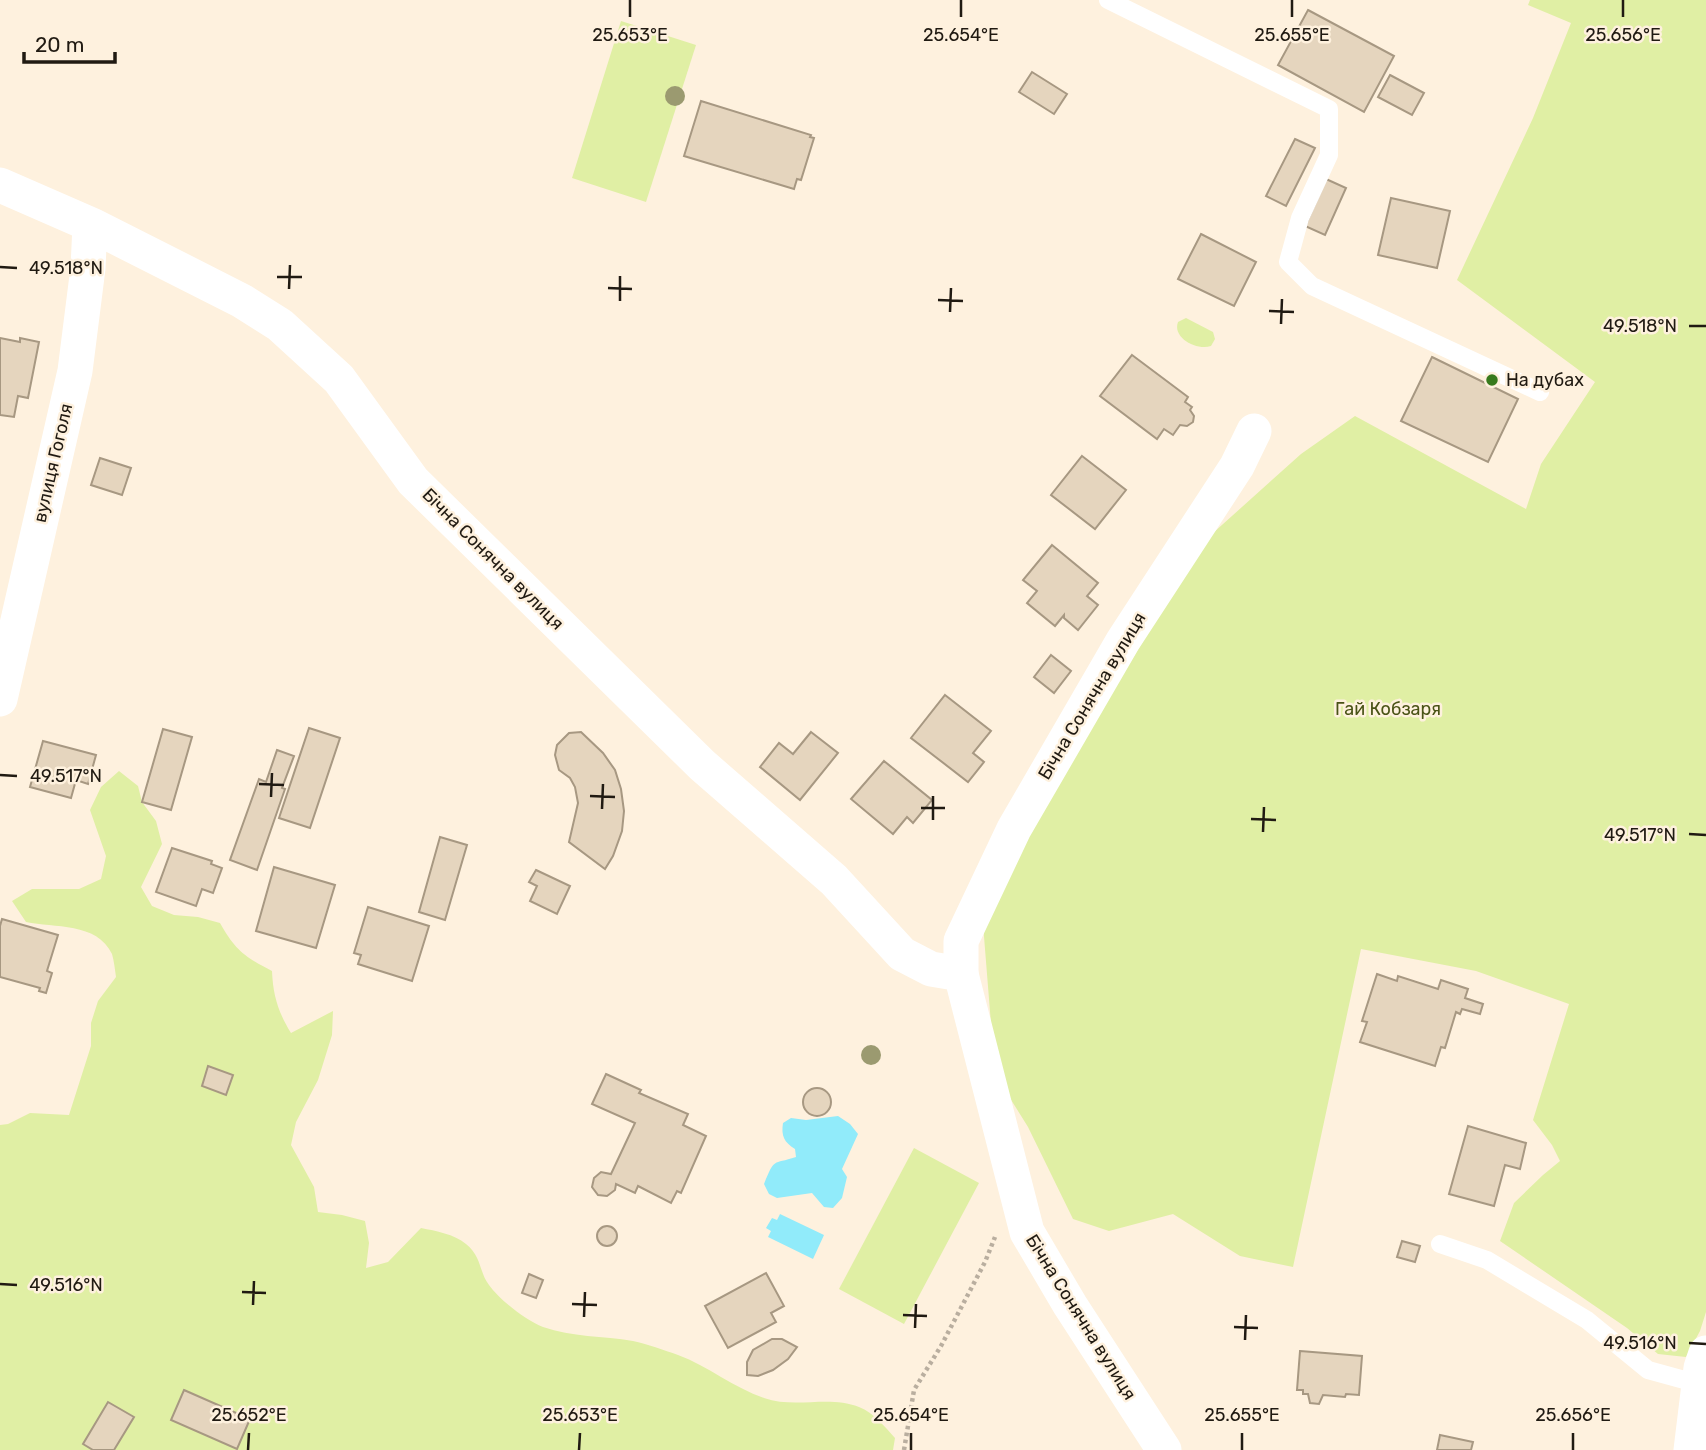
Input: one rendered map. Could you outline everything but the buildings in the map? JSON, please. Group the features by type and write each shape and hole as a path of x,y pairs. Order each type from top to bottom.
{"street":[{"name":"Бічна Сонячна вулиця","path":"0,185 90,225 242,301 280,325 340,379 413,481 702,765 834,880 902,954 931,969 961,974"},
{"name":"вулиця Гоголя","path":"0,699 75,371 88,268 90,225"},
{"name":"Бічна Сонячна вулиця","path":"1164,1450 1070,1305 1027,1232 961,974 961,941 1014,829 1123,641 1237,466 1254,431"},
{"path":"1691,1450 1703,1369"}],"lane":[{"path":"1108,0 1329,109 1329,155 1300,218 1288,262 1312,286 1540,392"},
{"path":"1440,1244 1487,1260 1587,1320 1648,1370 1703,1369"}],"path":[{"path":"904,1450 914,1390 941,1346 985,1262 999,1227 1017,1200"}],"green space":[{"name":"Гай Кобзаря","path":"1530,0 1706,0 1706,1312 1700,1331 1686,1357 1658,1354 1627,1328 1500,1241 1514,1203 1560,1161 1552,1145 1533,1120 1569,1004 1476,971 1361,949 1293,1267 1240,1256 1173,1214 1109,1231 1073,1219 1028,1127 995,1074 983,924 1021,843 1203,542 1301,454 1355,416 1526,509 1541,464 1595,382 1457,280 1533,118 1571,23 1528,5"},
{"path":"621,21 696,45 646,202 572,178"},
{"path":"1186,318 1213,332 1215,339 1211,346 1199,347 1182,338 1177,328 1178,322"},
{"path":"119,771 138,786 142,802 156,821 162,844 141,887 152,906 174,915 198,917 220,923 242,952 272,971 277,1003 291,1033 333,1011 332,1035 318,1080 296,1122 291,1145 314,1187 318,1212 365,1221 369,1243 366,1268 388,1262 421,1228 450,1235 471,1249 494,1291 521,1315 536,1324 565,1333 633,1341 656,1347 689,1360 764,1398 788,1402 836,1402 859,1407 874,1417 895,1438 893,1450 0,1450 0,1125 30,1113 69,1115 91,1046 91,1023 98,1001 116,977 112,954 96,936 74,928 26,922 12,901 32,889 79,889 101,879 106,856 90,810 101,787"},
{"path":"914,1148 979,1183 904,1324 839,1289"}],"water":[{"path":"838,1116 858,1134 842,1169 847,1177 842,1198 833,1208 824,1207 812,1193 777,1198 769,1194 764,1184 775,1163 796,1157 795,1149 784,1138 783,1123 791,1118 806,1120"},
{"path":"780,1214 824,1235 813,1259 768,1237 771,1231 766,1228 772,1218 777,1220"}],"place":[{"name":"На дубах","path":"1492,380"}]}
